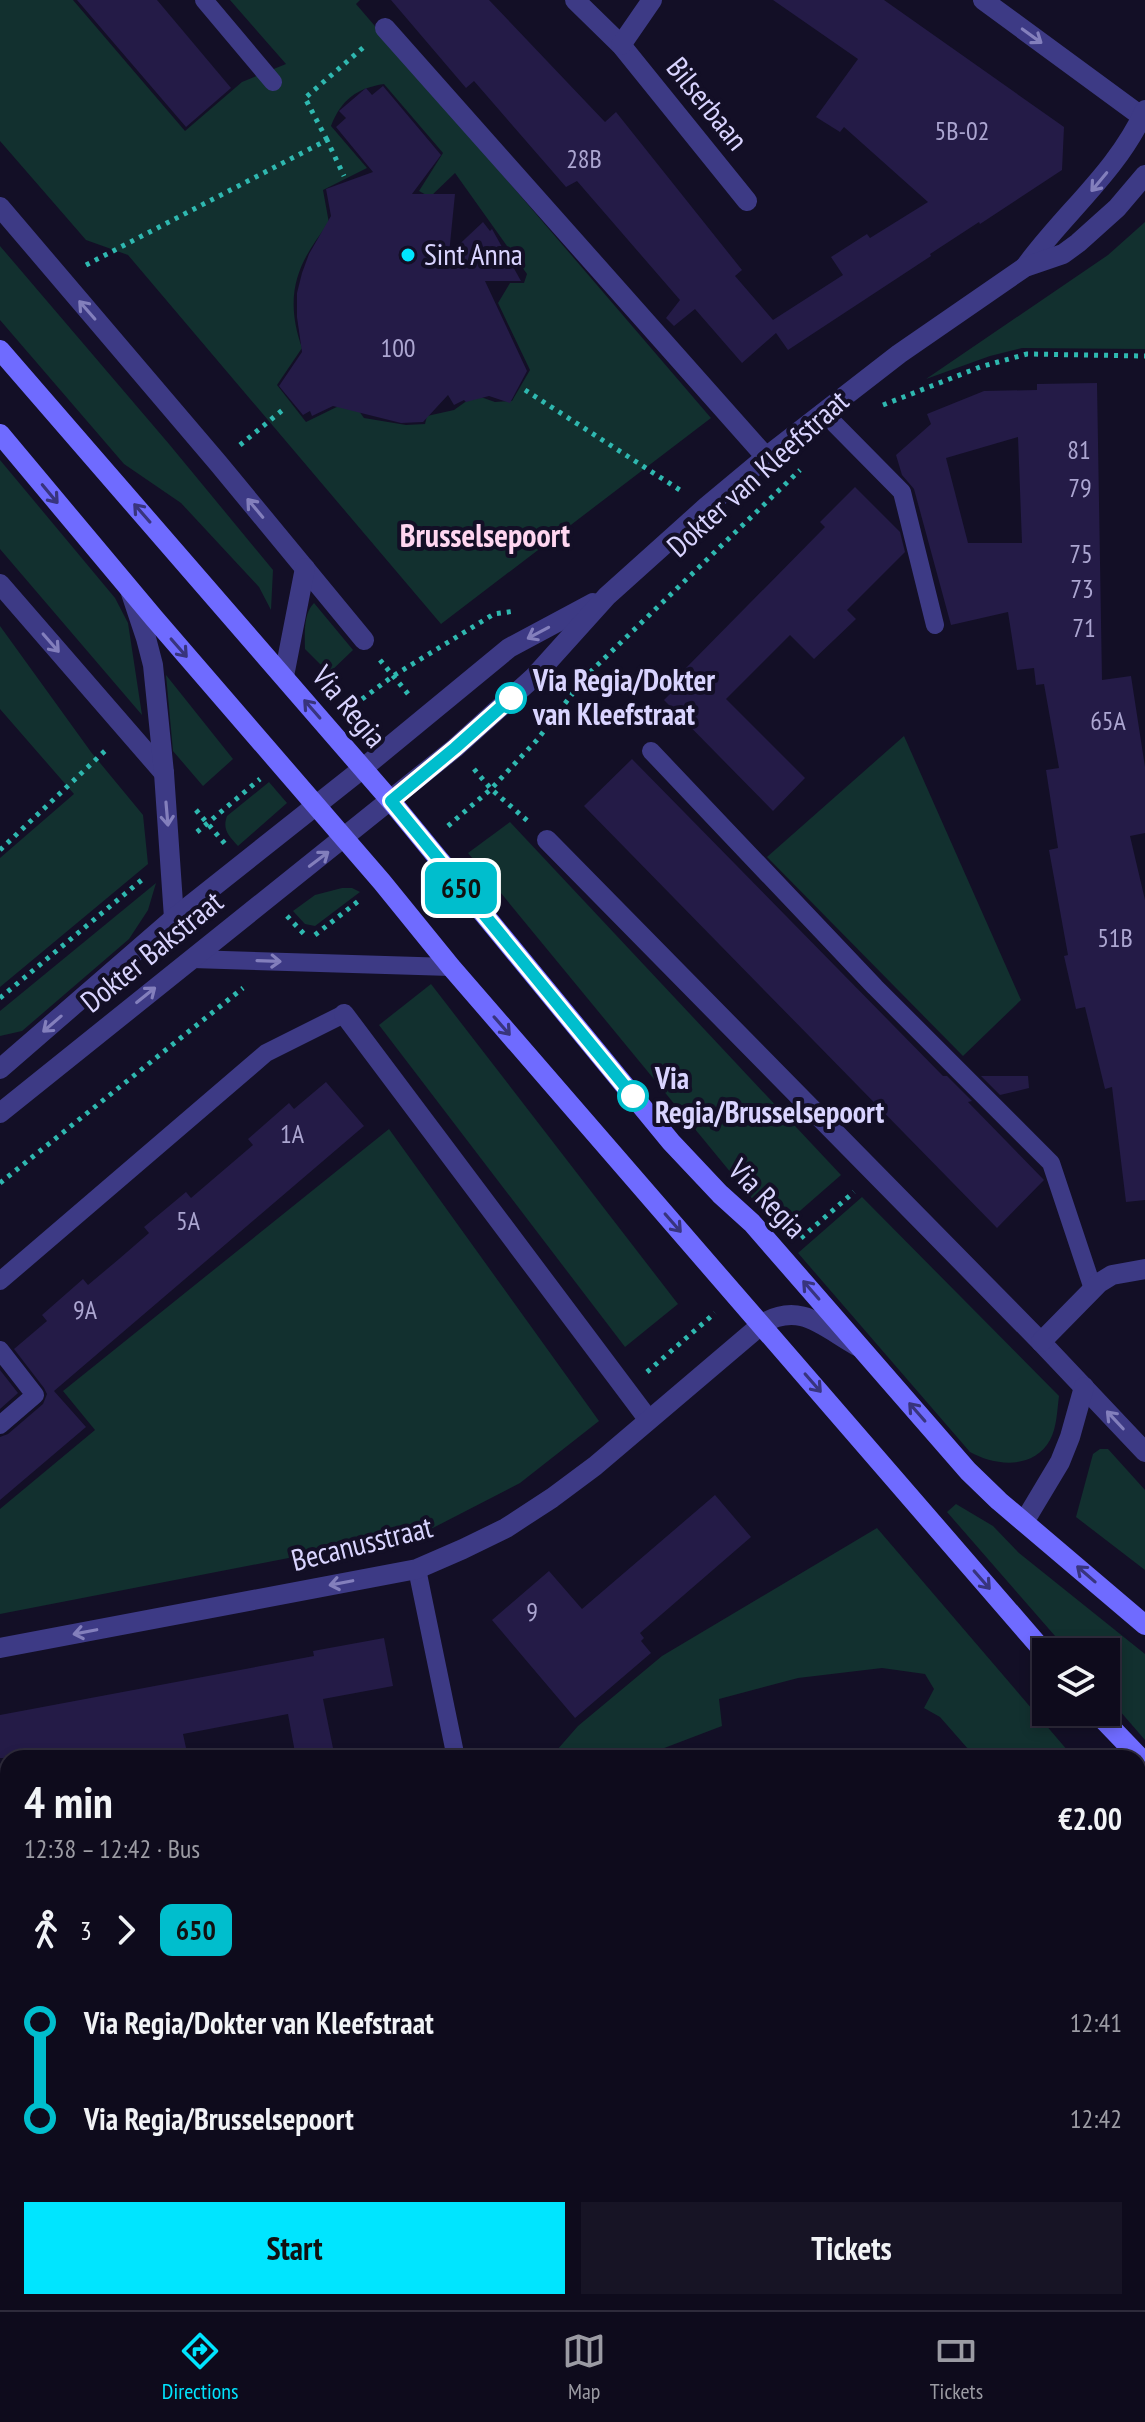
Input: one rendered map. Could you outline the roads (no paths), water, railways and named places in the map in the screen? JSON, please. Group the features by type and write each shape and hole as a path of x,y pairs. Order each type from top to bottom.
{"main road":[{"name":"Via Regia","path":"0,350 391,801 671,1142 752,1223 968,1471 1145,1625"},
{"path":"0,434 451,967 1032,1638"},
{"path":"1109,1726 1133,1750"}],"street":[{"name":"Bilserbaan","path":"575,0 621,45 747,201"},
{"path":"621,45 652,0"},
{"path":"983,0 1144,115"},
{"name":"Dokter van Kleefstraat","path":"385,28 766,457"},
{"name":"Dokter van Kleefstraat","path":"1025,267 1047,237 1115,161 1144,115"},
{"name":"Dokter van Kleefstraat","path":"391,801 534,677 607,596 766,457 899,354 1025,267 1063,254 1078,243 1117,208 1145,175"},
{"name":"Via Regia","path":"0,207 364,640"},
{"name":"Via Regia","path":"284,676 305,568"},
{"path":"0,584 164,773"},
{"path":"129,588 153,665 174,918"},
{"name":"Dokter van Kleefstraat","path":"362,769 509,648 607,596"},
{"name":"Dokter Bakstraat","path":"0,1069 174,918 362,769"},
{"name":"Dokter Bakstraat","path":"0,1113 391,801"},
{"path":"547,840 1041,1342 1145,1452"},
{"path":"344,1014 648,1419"},
{"path":"1041,1342 1093,1289 1112,1275 1145,1269"},
{"path":"762,1324 783,1314 803,1316 861,1349"},
{"name":"Becanusstraat","path":"0,1648 417,1569 506,1528 552,1498 595,1466 762,1324"},
{"path":"1024,1522 1060,1462 1084,1387"}],"lane":[{"path":"204,0 273,82"},
{"path":"823,412 902,492 935,625"},
{"path":"651,751 875,987 1051,1163 1093,1289"},
{"path":"192,959 451,967"},
{"path":"0,1281 266,1053 344,1014"},
{"path":"0,1350 35,1395 0,1425"},
{"path":"417,1569 454,1750"}],"place":[{"name":"Sint Anna","path":"408,255"},
{"name":"Via Regia/Dokter van Kleefstraat","path":"511,698"},
{"name":"Via Regia/Brusselsepoort","path":"633,1096"}],"district":[{"name":"Brusselsepoort","path":"485,536"}]}
